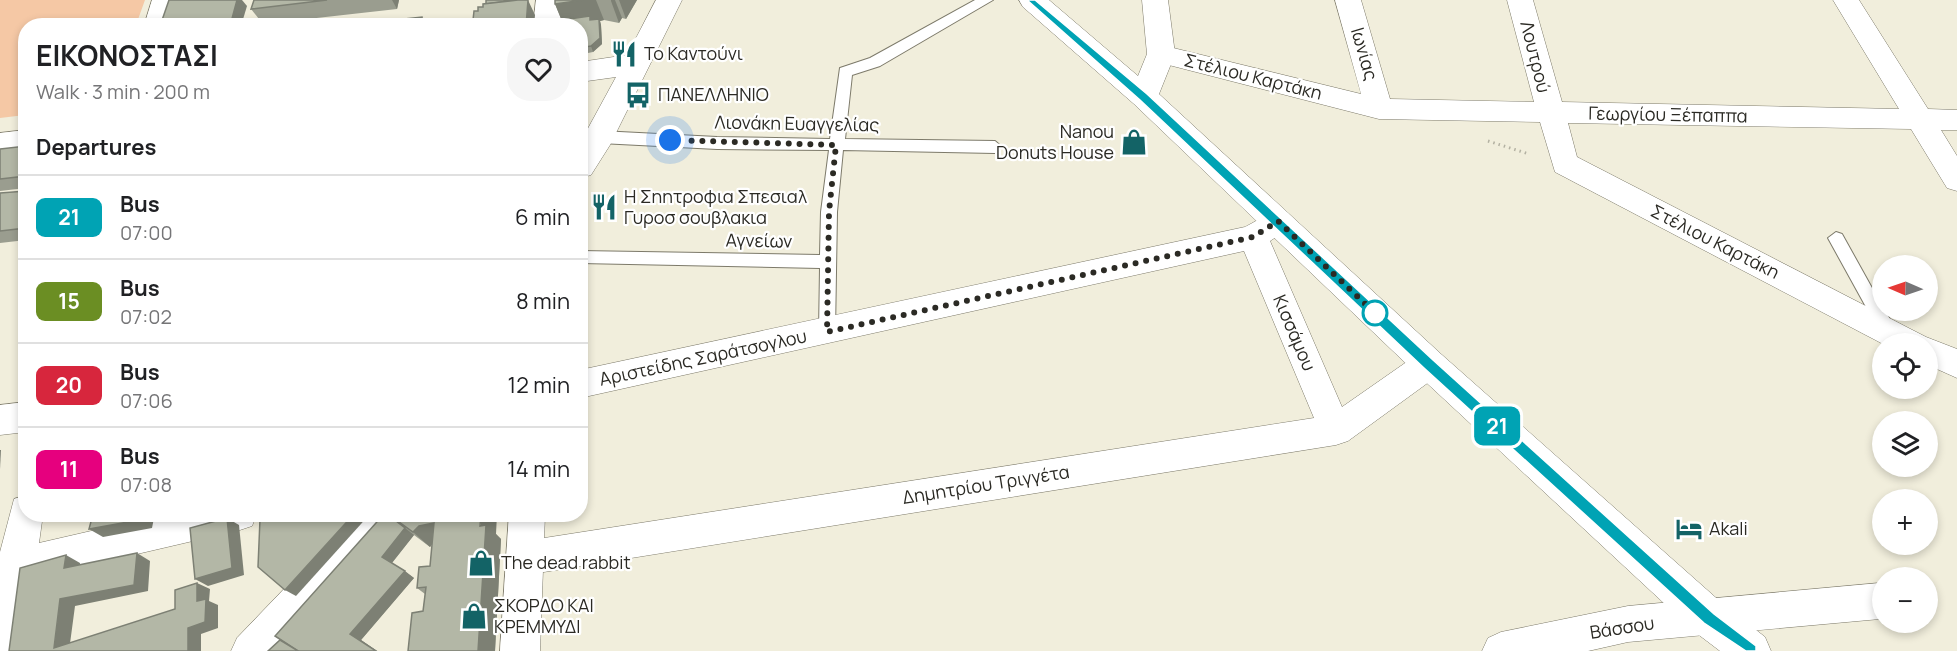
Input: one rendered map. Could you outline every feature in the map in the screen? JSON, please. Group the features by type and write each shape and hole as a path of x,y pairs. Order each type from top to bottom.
{"main road":[{"path":"548,18 549,0"},
{"path":"588,155 600,137 669,0"},
{"name":"Κισσάμου","path":"1032,0 1144,97 1266,229 1429,364 1709,618 1751,651"},
{"path":"1144,97 1161,54 1155,0"},
{"path":"588,71 638,64"},
{"path":"0,144 18,142"},
{"path":"520,651 527,522"}],"street":[{"path":"159,18 165,0"},
{"name":"Ιωνίας","path":"1348,0 1379,109"},
{"name":"Λουτρού","path":"1520,0 1549,114"},
{"path":"1846,0 1957,180"},
{"name":"Στέλιου Καρτάκη","path":"1161,54 1379,109"},
{"name":"Γεωργίου Ξέπαππα","path":"1379,109 1957,120"},
{"name":"Στέλιου Καρτάκη","path":"1549,114 1565,164 1891,333"},
{"name":"Αριστείδης Σαράτσογλου","path":"588,382 827,332 1266,229"},
{"name":"Κισσάμου","path":"1266,229 1336,430"},
{"path":"1938,355 1957,364"},
{"name":"Δημητρίου Τριγγέτα","path":"525,558 1336,430 1429,364"},
{"path":"0,420 18,418"},
{"path":"5,651 8,567 22,522"},
{"path":"8,567 205,522"},
{"path":"250,651 372,522"},
{"name":"Βάσσου","path":"1501,651 1628,624 1872,602"}],"lane":[{"path":"827,332 829,212 845,72 875,62 986,0"},
{"name":"Λιονάκη Ευαγγελίας","path":"600,137 836,145 994,147"},
{"path":"1836,238 1898,333"},
{"name":"Αγνείων","path":"588,257 828,262"}],"shaded area":[{"path":"0,0 145,0 139,18 18,18 18,116 0,118"}],"building":[{"path":"169,0 237,0 232,18 163,18"},
{"path":"254,0 327,0 251,9"},
{"path":"486,0 516,0 486,4"},
{"path":"528,0 527,18 473,18 474,11 478,11 478,7 483,7 483,4"},
{"path":"555,0 583,0 555,4"},
{"path":"590,16 590,20 599,19 600,38 591,46 588,46 588,18 576,18"},
{"path":"18,147 18,177 0,179 0,149"},
{"path":"18,192 18,229 0,231 0,193"},
{"path":"91,522 128,522 89,529"},
{"path":"212,522 227,522 232,568 195,579 190,528"},
{"path":"260,522 347,522 285,590 258,567"},
{"path":"377,522 397,522 405,528 382,557 405,571 350,634 376,651 298,651 275,636"},
{"path":"399,522 480,522 480,526 486,525 478,651 408,651 412,613 423,611 426,587 417,588 419,567 430,566 434,523 419,526 413,532"},
{"path":"137,553 134,585 60,599 54,648 175,609 175,590 197,583 197,601 206,599 205,622 188,628 188,651 9,651 20,568 66,555 64,568"},
{"path":"280,640 298,651 268,651"}],"bus line":[{"name":"21","path":"1032,0 1144,97 1429,364 1709,618 1751,651"}],"place":[{"name":"Το Καντούνι","path":"624,54"},
{"name":"ΠΑΝΕΛΛΗΝΙΟ","path":"638,95"},
{"name":"Nanou Donuts House","path":"1134,142"},
{"name":"Η Σηητροφια Σπεσιαλ Γυροσ σουβλακια","path":"604,207"},
{"name":"Akali","path":"1689,529"},
{"name":"The dead rabbit","path":"481,563"},
{"name":"ΣΚΟΡΔΟ ΚΑΙ ΚΡΕΜΜΥΔΙ","path":"474,616"}],"route":[{"path":"670,140 836,145 829,212 827,332 1253,237 1278,221 1378,316 1375,313"}]}
